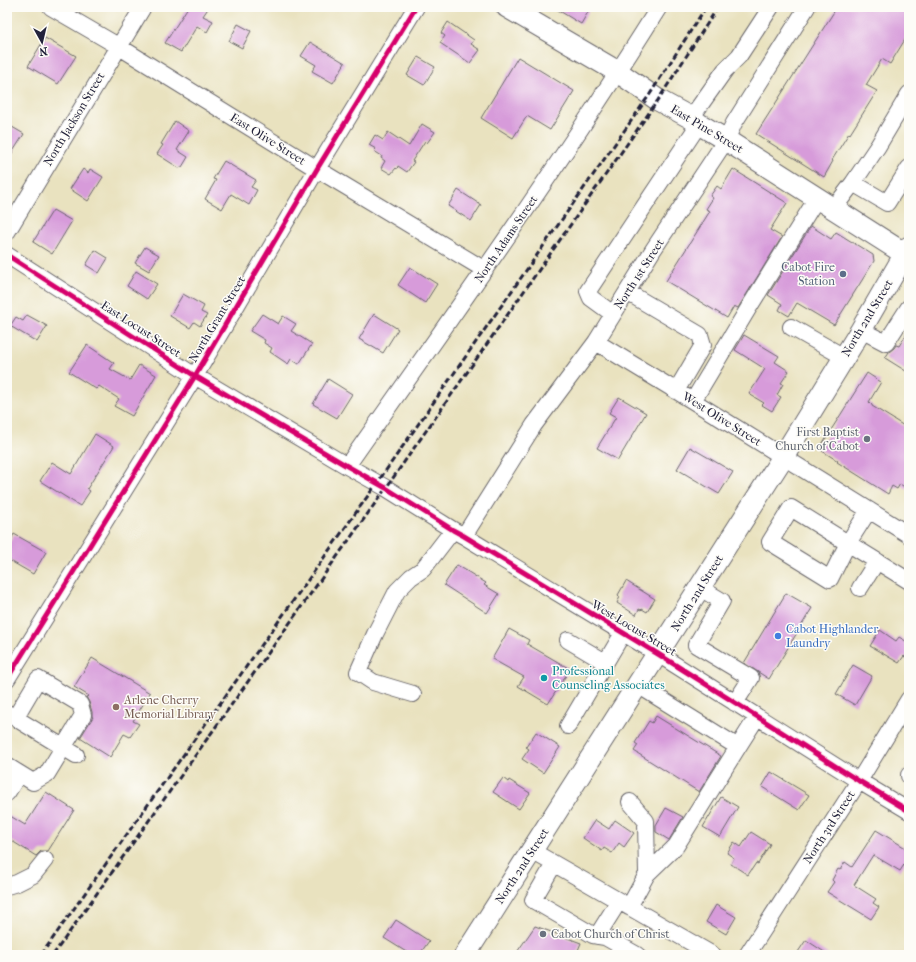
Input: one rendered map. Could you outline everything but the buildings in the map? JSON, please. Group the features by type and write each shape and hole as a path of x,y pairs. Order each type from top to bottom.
{"main road":[{"name":"East Pine Street","path":"507,7 618,72 658,100 726,140 908,254"},
{"name":"North 2nd Street","path":"465,955 700,588 908,254"}],"street":[{"name":"East Olive Street","path":"51,7 118,46 317,169 485,270"},
{"name":"North Jackson Street","path":"7,232 142,7"},
{"name":"North Grant Street","path":"7,679 195,376 317,169 416,7"},
{"name":"North Adams Street","path":"347,466 485,270 618,72 659,7"},
{"path":"613,314 591,298 588,291 695,121 725,70 739,56 771,7"},
{"name":"North 1st Street","path":"413,694 373,682 358,672 375,634 398,591 411,577 423,569 458,533 534,425 596,342 726,140 734,123 807,7"},
{"path":"693,401 748,309 826,203 853,182 878,146 909,94"},
{"path":"853,182 887,203 909,168"},
{"name":"East Locust Street","path":"7,255 195,376 347,466"},
{"path":"627,292 700,335 703,345 676,391"},
{"path":"861,330 886,343 909,307"},
{"path":"791,327 844,357"},
{"name":"West Olive Street","path":"596,342 909,535"},
{"name":"West Locust Street","path":"347,466 386,488 658,654 909,811"},
{"path":"869,510 848,543 830,579 770,542 791,508 848,543 909,581"},
{"path":"860,588 877,561"},
{"path":"700,588 722,601 696,645 751,678 736,703"},
{"path":"568,726 623,633"},
{"path":"568,640 606,662"},
{"path":"7,793 13,770 33,782 47,774 70,751 83,715 80,704 38,679 11,716 70,751"},
{"path":"638,685 738,747"},
{"name":"North 3rd Street","path":"747,955 859,781 909,699"},
{"path":"597,936 647,874 676,846 757,717"},
{"path":"630,802 646,821 647,874"},
{"path":"532,851 713,955"},
{"path":"7,886 18,883 33,875 44,860"},
{"path":"554,864 533,900 593,935 606,937 637,955"}],"railway":[{"path":"41,955 377,483 650,94 706,7"},
{"path":"53,955 386,488 658,100 718,7"}],"cycle path":[{"path":"7,679 195,376 317,169 416,7"},
{"path":"7,255 195,376 386,488 658,654 909,811"}],"place":[{"name":"Cabot Fire Station","path":"843,274"},
{"name":"First Baptist Church of Cabot","path":"867,439"},
{"name":"Cabot Highlander Laundry","path":"778,636"},
{"name":"Professional Counseling Associates","path":"544,678"},
{"name":"Arlene Cherry Memorial Library","path":"116,707"},
{"name":"Cabot Church of Christ","path":"543,934"}]}
